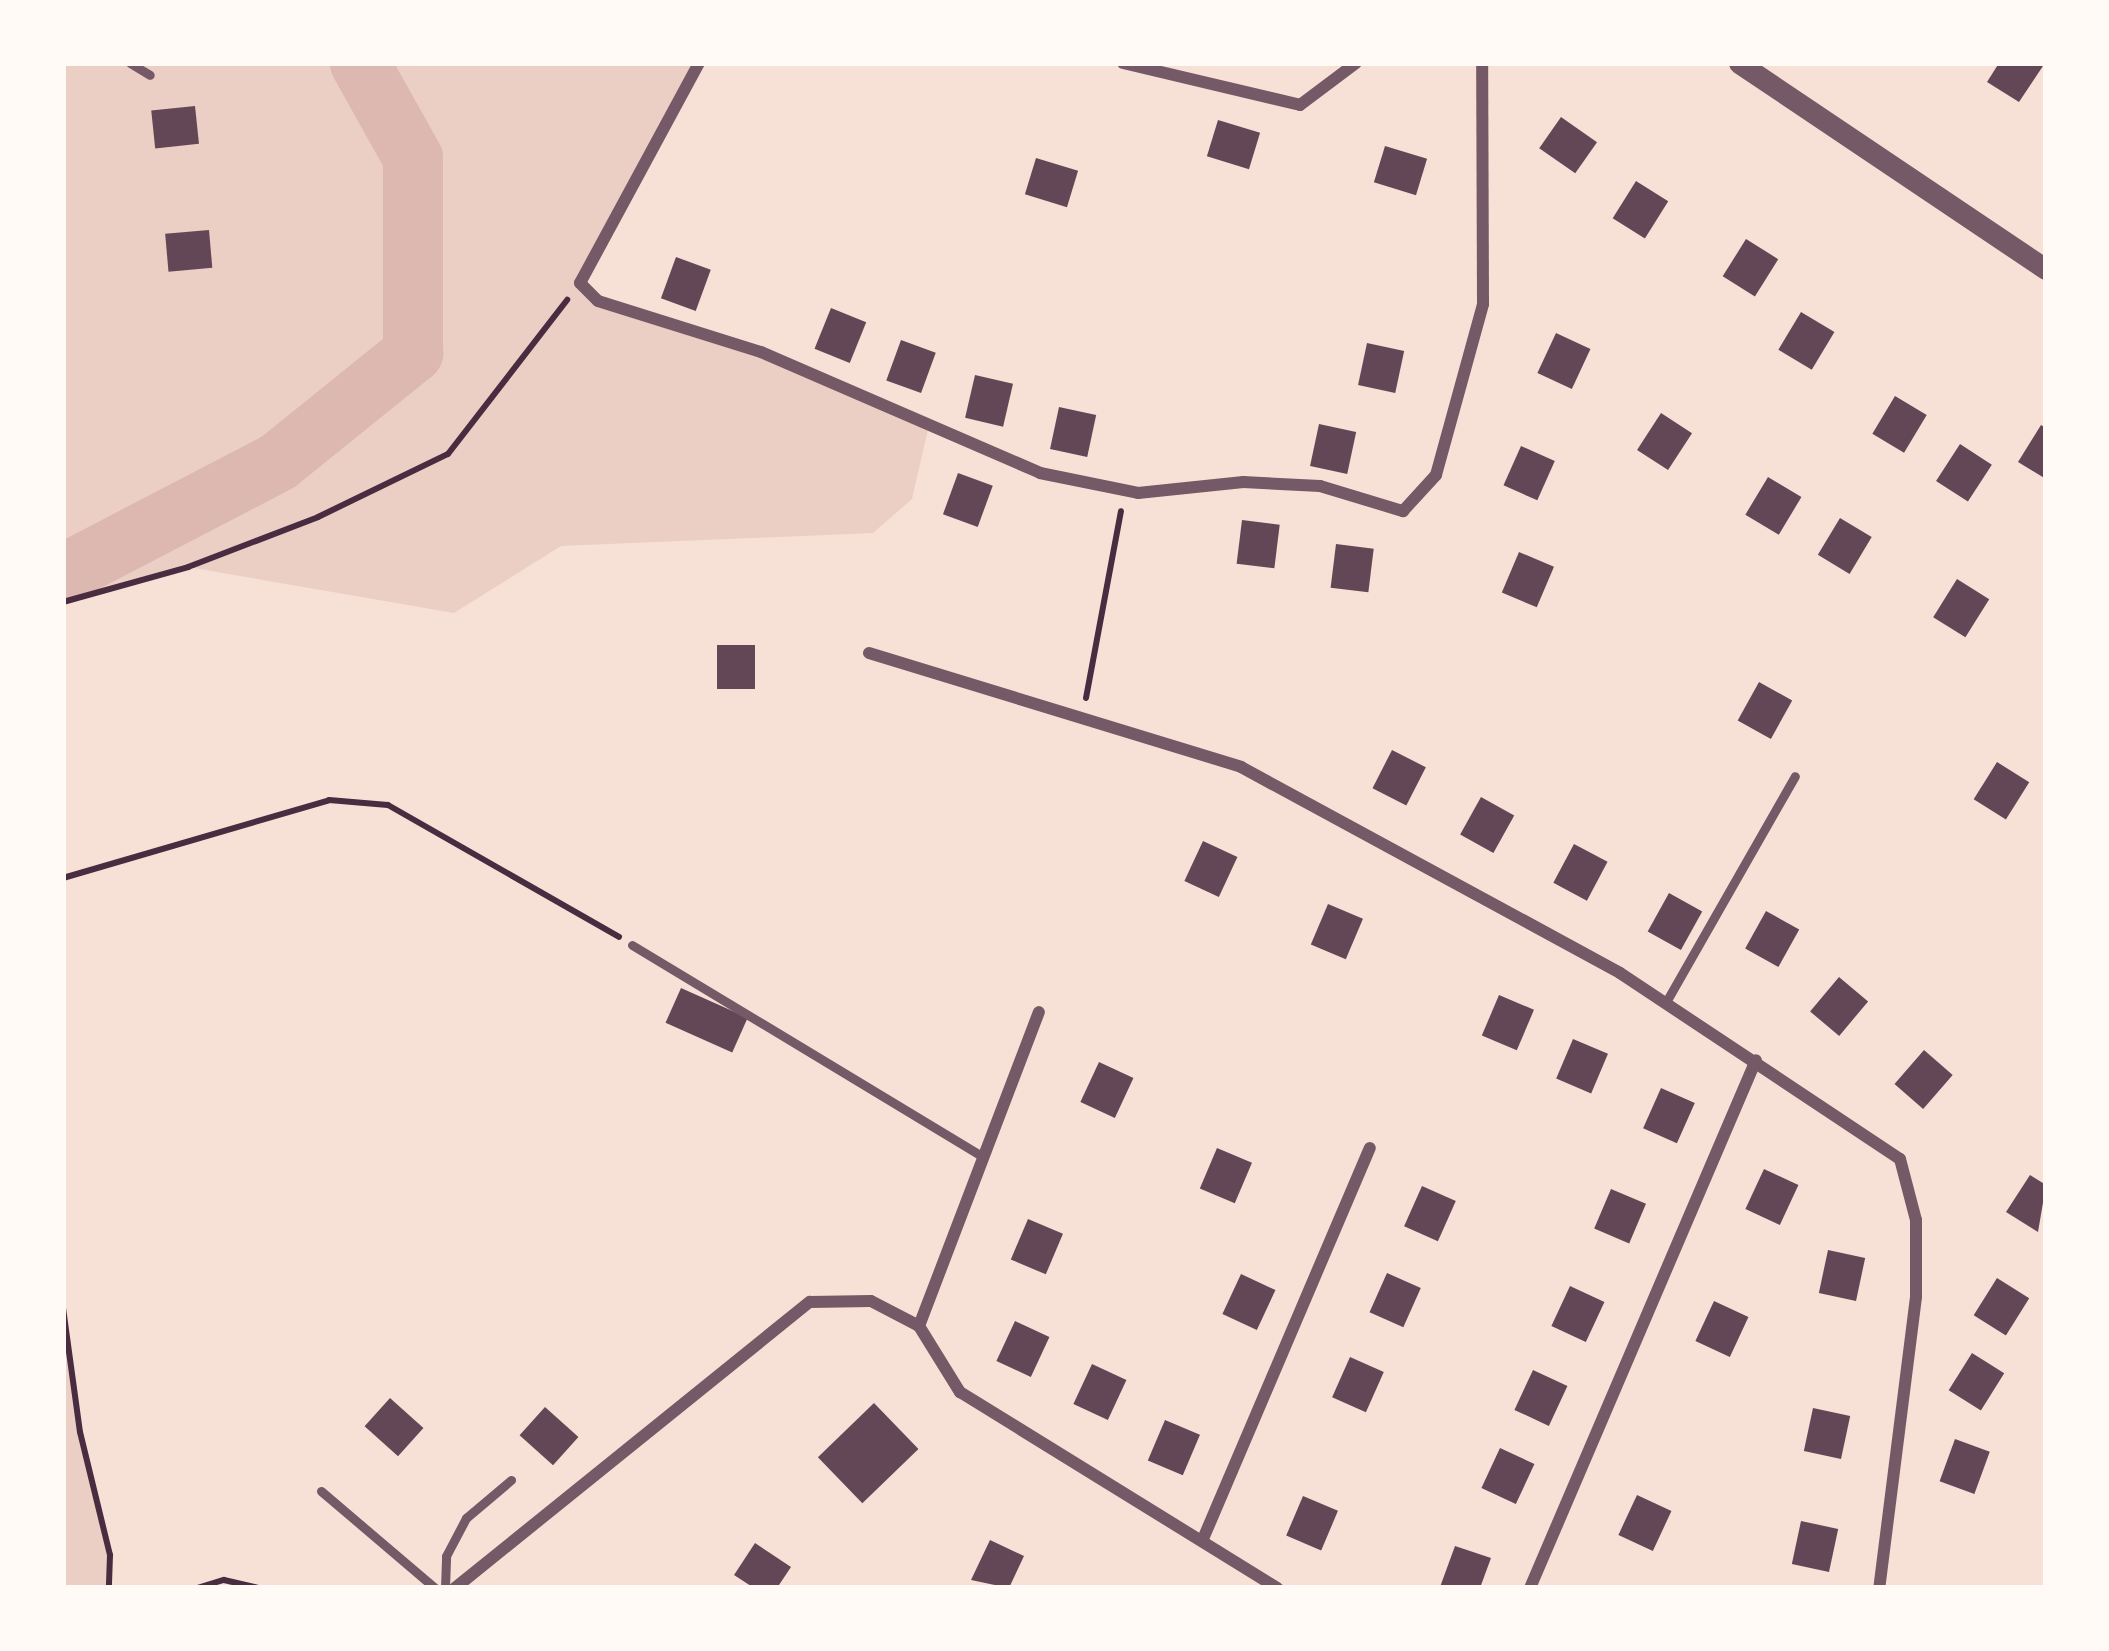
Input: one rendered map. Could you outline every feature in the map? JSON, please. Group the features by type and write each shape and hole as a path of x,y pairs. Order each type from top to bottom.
{"street":[{"path":"699,63 580,283 598,301 761,352 1040,473 1125,490 1320,486 1403,511 1436,475 1483,304 1482,63"},
{"path":"1124,63 1300,105 1356,63"},
{"path":"1739,63 2046,269"},
{"path":"869,653 1241,766 1399,847 1666,1002 1900,1159 1916,1220 1916,1297 1879,1588"},
{"path":"919,1326 1039,1012"},
{"path":"1530,1588 1756,1060"},
{"path":"1203,1539 1370,1148"},
{"path":"455,1588 810,1302 871,1301 919,1326 960,1392 1277,1588"}],"lane":[{"path":"130,63 150,75"},
{"path":"1666,1002 1795,776"},
{"path":"632,945 985,1157"},
{"path":"445,1588 446,1556 466,1518 511,1480"},
{"path":"321,1491 435,1588"}],"path":[{"path":"63,602 188,567 318,517 448,454 580,283"},
{"path":"1082,717 1125,490"},
{"path":"63,878 329,800 388,805 632,945"},
{"path":"63,1309 80,1432 110,1556 109,1588"},
{"path":"197,1588 224,1580 259,1588"}],"shaded area":[{"path":"63,63 699,63 580,283 598,301 666,319 929,425 912,499 873,533 561,546 454,613 188,567 74,596 63,588"},
{"path":"63,1309 80,1432 110,1555 109,1588 63,1588"}],"building":[{"path":"1999,63 2043,66 2019,102 1987,82"},
{"path":"195,106 199,144 155,148 151,111"},
{"path":"1561,117 1597,142 1575,173 1539,148"},
{"path":"1218,120 1260,133 1249,169 1207,156"},
{"path":"1385,146 1427,159 1416,195 1374,182"},
{"path":"1036,158 1078,171 1067,207 1025,194"},
{"path":"1636,181 1668,201 1645,238 1613,218"},
{"path":"209,230 212,268 168,272 165,234"},
{"path":"1746,239 1778,259 1755,296 1723,276"},
{"path":"676,257 711,270 696,311 661,298"},
{"path":"831,308 866,322 850,363 815,349"},
{"path":"1801,312 1834,332 1812,370 1778,350"},
{"path":"1556,333 1590,349 1572,389 1537,373"},
{"path":"901,340 936,353 921,393 886,380"},
{"path":"1367,343 1404,351 1395,393 1358,385"},
{"path":"975,375 1013,384 1003,427 965,418"},
{"path":"1895,396 1927,415 1904,453 1872,434"},
{"path":"1059,407 1096,415 1087,457 1050,449"},
{"path":"1661,413 1692,433 1668,470 1637,450"},
{"path":"1319,424 1356,432 1347,474 1310,466"},
{"path":"2041,425 2046,428 2046,479 2018,462"},
{"path":"1960,444 1992,465 1968,502 1936,481"},
{"path":"1521,446 1555,461 1537,500 1504,485"},
{"path":"958,473 993,486 978,527 943,514"},
{"path":"1768,477 1801,497 1779,535 1745,515"},
{"path":"1840,518 1872,537 1850,574 1818,555"},
{"path":"1242,520 1280,525 1274,568 1237,564"},
{"path":"1336,544 1374,549 1368,592 1331,588"},
{"path":"1519,552 1554,567 1537,607 1502,593"},
{"path":"1957,579 1989,599 1965,637 1933,617"},
{"path":"717,645 755,645 755,689 717,689"},
{"path":"1759,682 1792,700 1771,739 1738,720"},
{"path":"1392,750 1426,767 1406,806 1372,788"},
{"path":"1997,762 2029,782 2006,819 1974,799"},
{"path":"1481,797 1514,815 1493,853 1460,835"},
{"path":"1203,841 1237,857 1219,897 1184,881"},
{"path":"1574,844 1608,862 1587,901 1553,883"},
{"path":"1669,893 1702,911 1681,950 1648,931"},
{"path":"1328,904 1363,919 1346,959 1311,945"},
{"path":"1766,911 1799,929 1778,967 1745,949"},
{"path":"1839,977 1868,1001 1839,1036 1810,1011"},
{"path":"681,988 748,1018 732,1052 666,1023"},
{"path":"1499,995 1534,1010 1517,1050 1482,1036"},
{"path":"1573,1039 1608,1054 1591,1093 1556,1079"},
{"path":"1924,1050 1953,1075 1923,1109 1894,1084"},
{"path":"1099,1062 1133,1078 1115,1118 1080,1102"},
{"path":"1661,1088 1695,1103 1677,1143 1643,1128"},
{"path":"1217,1148 1252,1163 1235,1203 1200,1189"},
{"path":"1764,1169 1798,1185 1780,1225 1745,1209"},
{"path":"2030,1175 2046,1185 2038,1232 2006,1212"},
{"path":"1422,1186 1456,1201 1438,1241 1404,1226"},
{"path":"1611,1189 1646,1204 1629,1243 1594,1229"},
{"path":"1028,1219 1063,1234 1046,1274 1011,1260"},
{"path":"1828,1250 1865,1258 1856,1301 1819,1293"},
{"path":"1387,1273 1421,1288 1403,1327 1370,1312"},
{"path":"1241,1274 1275,1290 1257,1330 1222,1314"},
{"path":"1997,1278 2029,1298 2006,1335 1974,1315"},
{"path":"1570,1286 1604,1302 1586,1342 1551,1326"},
{"path":"1714,1301 1748,1317 1730,1357 1695,1341"},
{"path":"1015,1321 1049,1337 1031,1377 996,1361"},
{"path":"1972,1353 2004,1373 1981,1410 1949,1390"},
{"path":"1350,1357 1384,1372 1366,1412 1332,1397"},
{"path":"1092,1364 1126,1380 1108,1420 1073,1404"},
{"path":"1533,1370 1567,1386 1549,1426 1514,1410"},
{"path":"390,1398 423,1428 398,1456 365,1426"},
{"path":"874,1403 918,1449 862,1503 818,1457"},
{"path":"545,1407 578,1437 553,1465 520,1435"},
{"path":"1813,1408 1850,1416 1841,1459 1804,1451"},
{"path":"1165,1420 1200,1435 1183,1475 1148,1461"},
{"path":"1955,1439 1990,1452 1974,1494 1940,1481"},
{"path":"1500,1448 1534,1464 1516,1504 1481,1488"},
{"path":"1637,1495 1671,1511 1653,1551 1618,1535"},
{"path":"1303,1496 1338,1511 1321,1550 1286,1536"},
{"path":"1801,1521 1838,1529 1829,1572 1792,1564"},
{"path":"990,1540 1024,1556 1009,1588 971,1580"},
{"path":"755,1543 791,1567 777,1588 754,1588 734,1575"},
{"path":"1455,1546 1491,1558 1480,1588 1440,1587"}],"waterway":[{"path":"63,574 278,462 413,353 413,158 360,63"}]}
